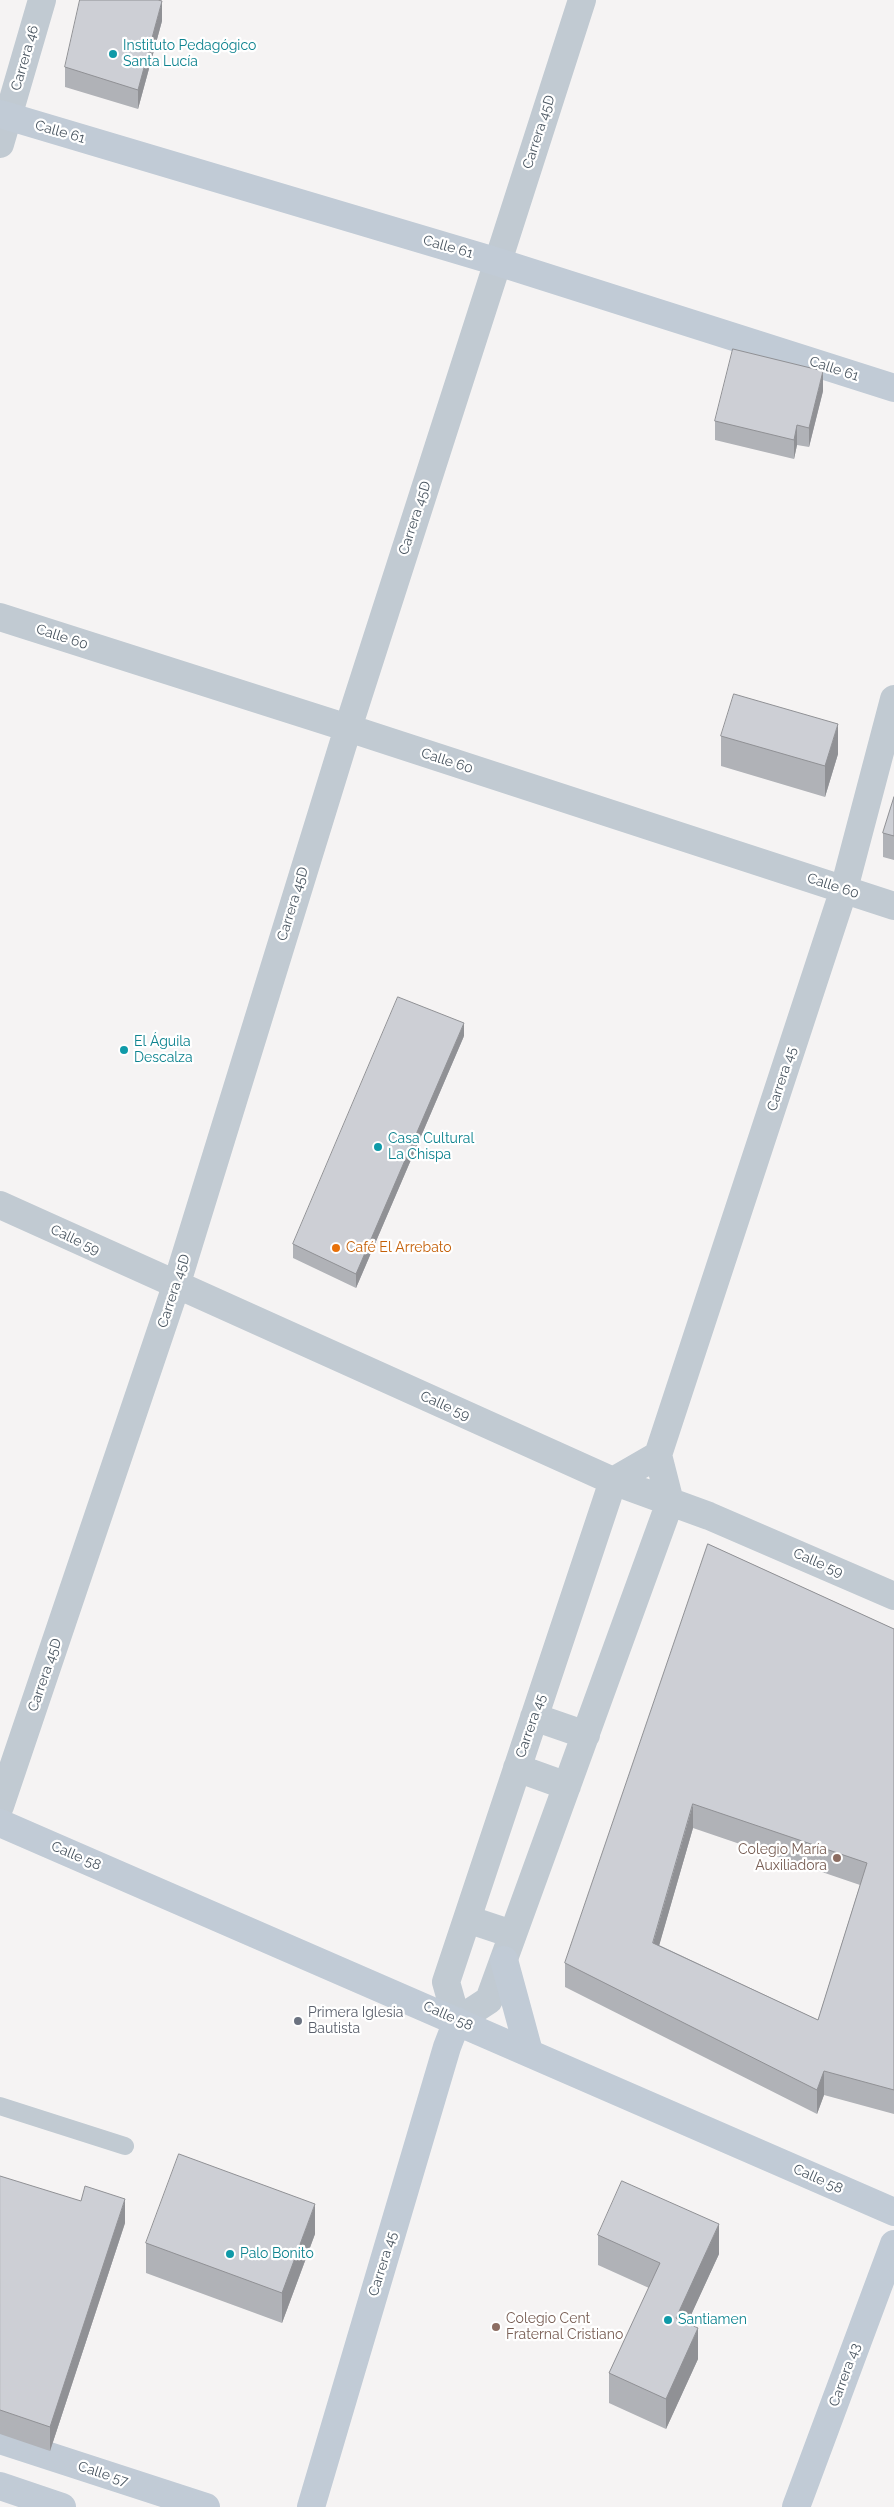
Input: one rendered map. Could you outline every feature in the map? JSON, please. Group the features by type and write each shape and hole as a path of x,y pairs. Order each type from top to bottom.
{"street":[{"name":"Carrera 46","path":"0,144 4,116 42,0"},
{"name":"Carrera 45D","path":"0,1806 176,1286 348,728 582,0"},
{"name":"Calle 61","path":"4,116 498,262 894,388"},
{"name":"Calle 60","path":"0,617 894,906"},
{"name":"Carrera 45","path":"658,1455 844,889 894,699"},
{"name":"Calle 59","path":"0,1205 176,1286 613,1481 709,1516 894,1596"},
{"path":"458,2021 489,2000 670,1502 658,1455 613,1481"},
{"name":"Carrera 45","path":"311,2507 444,2057 458,2021 446,1982 613,1481"},
{"path":"534,1717 586,1735"},
{"path":"517,1768 567,1786"},
{"name":"Calle 58","path":"0,1822 894,2212"},
{"path":"466,1919 512,1934"},
{"path":"504,1960 529,2052"},
{"name":"Carrera 43","path":"796,2507 894,2244"},
{"name":"Calle 57","path":"0,2440 206,2507"},
{"path":"0,2486 62,2507"}],"lane":[{"path":"0,2106 125,2146"}],"building":[{"name":"Instituto Pedagógico Santa Lucía","path":"80,0 162,1 138,90 65,67"},
{"path":"733,349 823,371 809,428 797,425 794,440 715,421"},
{"path":"734,694 838,724 825,766 721,736"},
{"path":"894,797 894,836 883,833"},
{"name":"Casa Cultural La Chispa","path":"398,997 464,1023 356,1274 293,1244"},
{"name":"Colegio María Auxiliadora","path":"708,1544 894,1629 894,2090 824,2071 817,2090 565,1963","holes":["693,1804 867,1863 818,2020 653,1943"]},
{"name":"Palo Bonito","path":"179,2154 315,2204 282,2293 146,2243"},
{"path":"0,2176 81,2201 85,2186 125,2199 50,2427 0,2410"},
{"name":"Santiamen","path":"622,2181 719,2224 676,2318 698,2328 666,2399 609,2373 660,2263 598,2235"}],"place":[{"name":"Instituto Pedagógico Santa Lucía","path":"113,54"},
{"name":"El Águila Descalza","path":"124,1050"},
{"name":"Casa Cultural La Chispa","path":"378,1147"},
{"name":"Café El Arrebato","path":"336,1248"},
{"name":"Colegio María Auxiliadora","path":"837,1858"},
{"name":"Primera Iglesia Bautista","path":"298,2021"},
{"name":"Palo Bonito","path":"230,2254"},
{"name":"Santiamen","path":"668,2320"},
{"name":"Colegio Cent Fraternal Cristiano","path":"496,2327"}]}
